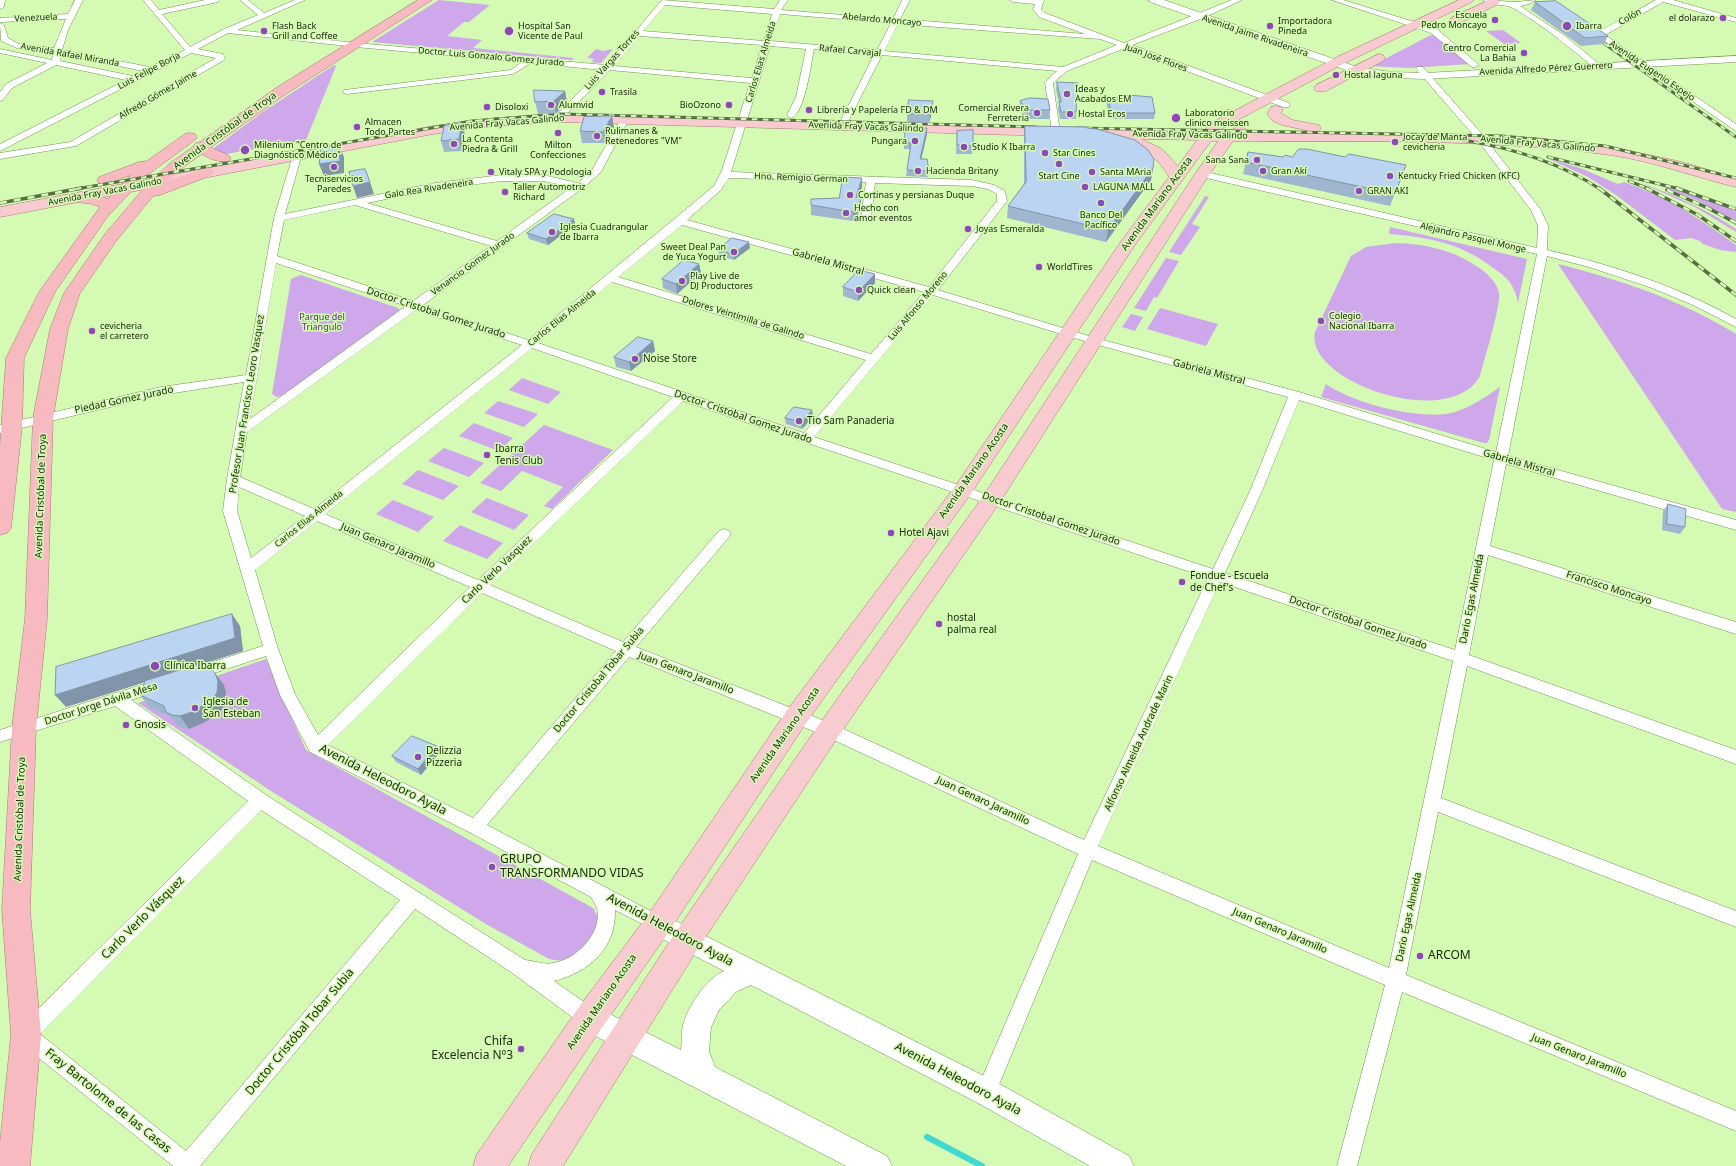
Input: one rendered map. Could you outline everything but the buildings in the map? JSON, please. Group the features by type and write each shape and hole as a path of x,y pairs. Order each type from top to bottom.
{"highway":[{"name":"Avenida Cristóbal de Troya","path":"242,103 410,0"},
{"name":"Avenida Cristóbal de Troya","path":"14,1166 26,1035 16,910 12,732 36,620 43,418 59,329 72,293 111,236 142,200 174,167 201,146 281,91 426,0"},
{"name":"Avenida Cristóbal de Troya","path":"0,528 6,428 15,358 47,292 109,206 126,188 141,173 160,158 204,128"},
{"path":"201,146 211,154 224,158"},
{"path":"104,180 160,158"},
{"path":"142,200 170,185 207,172"},
{"path":"74,198 96,200 109,206"}],"main road":[{"name":"Avenida Jaime Rivadeneira","path":"1154,0 1204,14 1338,62 1360,68"},
{"name":"Avenida Jaime Rivadeneira","path":"1176,0 1204,14"},
{"name":"Avenida Mariano Acosta","path":"1263,117 1277,105 1338,62 1468,0"},
{"path":"1419,38 1490,1"},
{"name":"Avenida Mariano Acosta","path":"489,1166 590,1018 658,924 797,716 963,490 1128,243 1176,176 1214,139 1277,105 1303,96 1391,52"},
{"path":"1277,105 1274,114 1277,118 1286,122 1319,129"},
{"name":"Avenida Fray Vacas Galindo","path":"0,199 427,123 495,114 743,118 1055,127 1214,139 1248,126 1477,135 1560,136 1604,142 1736,173"},
{"name":"Avenida Fray Vacas Galindo","path":"0,212 433,130 562,114 625,119 743,118 791,115 845,122"},
{"name":"Avenida Mariano Acosta","path":"1214,139 1229,137 1248,126"},
{"name":"Avenida Fray Vacas Galindo","path":"1055,127 1109,134 1214,139 1229,137 1287,138 1477,135 1612,151 1676,165 1736,183"},
{"path":"1109,134 1138,142 1153,149 1172,166 1176,176"},
{"path":"1214,139 1240,146 1287,138"},
{"name":"Avenida Mariano Acosta","path":"544,1166 687,940 830,730 991,500 1095,341 1202,174 1214,139"},
{"name":"Avenida Heleodoro Ayala","path":"658,924 986,1092 1119,1166"},
{"path":"704,1076 695,1051 697,1025 709,1001 727,983 751,972"},
{"path":"590,1018 877,1166"}],"street":[{"path":"0,7 1,0"},
{"path":"0,98 9,86 56,62 56,51 79,0"},
{"path":"147,0 189,50"},
{"path":"157,13 215,0"},
{"path":"244,0 263,16"},
{"name":"Luis Felipe Borja","path":"0,148 227,31 302,0"},
{"name":"Carlos Elias Almeida","path":"247,569 314,514 530,344 718,188 726,175 776,11 784,0"},
{"path":"845,122 894,21 906,0"},
{"path":"1013,0 1039,1"},
{"path":"1055,127 1049,82 1064,70 1238,0"},
{"path":"1336,0 1434,31 1475,65"},
{"path":"1490,1 1512,4 1528,3 1532,0"},
{"name":"Colón","path":"1599,35 1661,0"},
{"path":"1665,0 1736,20"},
{"name":"Juan José Flores","path":"1039,1 1037,9 1042,15 1277,105"},
{"name":"Abelardo Moncayo","path":"665,2 1100,37"},
{"name":"Luis Vargas Torres","path":"562,114 608,68 665,2"},
{"path":"1512,4 1590,59 1599,67"},
{"name":"Venezuela","path":"0,20 71,16"},
{"name":"Avenida Rafael Miranda","path":"0,25 4,39 17,46 56,51 151,70"},
{"name":"Avenida Eugenio Espejo","path":"1587,26 1736,128"},
{"name":"Doctor Luis Gonzalo Gomez Jurado","path":"227,31 529,61 754,81"},
{"name":"Rafael Carvajal","path":"636,34 766,43 1064,70"},
{"path":"0,51 17,46"},
{"path":"791,115 800,97 810,48"},
{"name":"Alfredo Gómez Jaime","path":"0,156 73,144 221,58 220,56 189,50"},
{"name":"Avenida Alfredo Pérez Guerrero","path":"1422,73 1475,65 1736,50"},
{"name":"Avenida Rafael Miranda","path":"0,51 134,79"},
{"name":"Avenida Alfredo Pérez Guerrero","path":"1360,68 1369,73 1391,75 1643,65 1736,59"},
{"path":"347,92 513,72 529,61"},
{"name":"Dario Egas Almeida","path":"1347,1166 1396,980 1542,254 1543,226 1536,210 1477,135 1422,73"},
{"path":"0,86 9,86"},
{"name":"Venancio Gomez Jurado","path":"241,431 580,186 596,172 625,119"},
{"name":"Profesor Juan Francisco Leoro Vasquez","path":"270,649 230,511 233,479 241,431 279,218 296,156"},
{"name":"Alejandro Pasquel Monge","path":"1202,174 1571,260 1637,278 1691,300 1736,324"},
{"name":"Hno. Remigio German","path":"726,175 972,183"},
{"name":"Galo Rea Rivadeneira","path":"279,218 435,186 502,178 543,178 580,186"},
{"path":"866,218 871,180"},
{"name":"Luis Alfonso Moreno","path":"806,439 931,291 1002,201 1002,193 991,187 972,183"},
{"path":"355,202 499,245"},
{"name":"Gabriela Mistral","path":"680,221 931,291 1095,341 1295,395 1501,458 1736,525"},
{"name":"Doctor Cristobal Gomez Jurado","path":"272,258 530,344 806,439 963,490 1461,658 1736,757"},
{"name":"Dolores Veintimilla de Galindo","path":"611,278 874,359"},
{"name":"Piedad Gomez Jurado","path":"6,428 161,391 250,378"},
{"name":"Alfonso Almeida Andrade Marin","path":"986,1092 1088,850 1256,491 1295,395"},
{"name":"Carlo Verlo Vasquez","path":"316,747 480,586 681,396"},
{"name":"Juan Genaro Jaramillo","path":"233,479 626,649 830,730 1088,850 1736,1121"},
{"name":"Doctor Cristobal Tobar Subia","path":"474,827 724,534"},
{"name":"Francisco Moncayo","path":"1482,548 1736,628"},
{"name":"Doctor Jorge Dávila Mesa","path":"12,732 270,649"},
{"name":"Avenida Heleodoro Ayala","path":"270,649 288,695 316,747 474,827 658,924"},
{"path":"117,699 260,800 518,966 590,1018"},
{"name":"Carlo Verlo Vásquez","path":"26,1035 260,800"},
{"path":"1432,802 1736,919"},
{"path":"518,966 540,973 566,969 589,955 603,934 606,911 598,892"},
{"name":"Doctor Cristóbal Tobar Subia","path":"188,1166 413,898"},
{"name":"Fray Bartolome de las Casas","path":"26,1035 188,1166"}],"green space":[{"path":"439,0 490,5 469,22 464,22 447,36 482,40 473,48 574,58 572,60 372,42"},
{"path":"1503,30 1521,43 1504,44 1486,31"},
{"path":"1431,35 1435,35 1470,64 1408,68 1371,66"},
{"path":"596,49 603,51 613,49 601,63 591,62 594,59 587,58"},
{"path":"334,65 336,66 306,140 226,154 218,152 214,148 263,112"},
{"path":"1547,158 1580,168 1618,184 1624,182 1654,194 1710,226 1736,245 1736,252 1720,250 1691,238 1675,240 1616,195 1588,177"},
{"path":"1639,182 1677,197 1701,209 1736,229 1736,232 1695,207"},
{"path":"1658,185 1698,196 1727,207 1736,212 1736,221 1696,200"},
{"path":"1205,196 1209,197 1192,224 1200,227 1181,255 1169,252"},
{"path":"1390,227 1527,259 1518,303 1514,290 1508,280 1480,259 1456,247 1430,239 1389,234"},
{"path":"1395,243 1439,249 1459,256 1481,269 1491,278 1498,289 1499,300 1492,333 1480,376 1464,392 1440,400 1411,400 1382,393 1354,382 1332,367 1318,350 1315,332 1351,256 1366,247"},
{"path":"1166,258 1179,261 1157,298 1154,297 1146,311 1134,308"},
{"path":"1558,264 1628,284 1650,292 1694,311 1736,334 1736,512 1722,509"},
{"name":"Parque del Triangulo","path":"301,275 398,308 400,311 283,396 277,397 272,394 291,279"},
{"path":"1160,308 1218,324 1206,346 1147,329"},
{"path":"1131,314 1143,317 1135,331 1122,327"},
{"path":"522,378 561,392 548,404 509,390"},
{"path":"1326,384 1352,397 1384,408 1432,415 1446,414 1461,410 1474,404 1500,387 1489,440 1487,443 1484,443 1321,397"},
{"path":"498,401 538,414 524,427 484,413"},
{"path":"474,423 513,438 499,451 459,436"},
{"path":"544,425 613,450 552,509 544,506 563,487 522,471 501,491 480,483"},
{"path":"444,448 484,463 469,477 428,461"},
{"path":"418,470 459,486 443,500 402,484"},
{"path":"487,498 529,515 514,530 471,512"},
{"path":"393,500 434,517 418,532 376,514"},
{"path":"460,525 503,543 487,559 443,541"},
{"path":"266,659 306,750 593,908 598,917 593,944 568,962 549,959 486,924 274,793 138,703"}],"waterway":[{"path":"927,1137 982,1166"}],"railway":[{"path":"1595,37 1736,137"},
{"path":"76,189 472,121 561,114 1036,127"},
{"path":"1076,128 1502,136 1605,146 1736,178"},
{"path":"1463,140 1499,147 1534,157 1568,171 1600,189"},
{"path":"1548,157 1676,188"},
{"path":"1629,181 1649,189"},
{"path":"0,203 82,188"},
{"path":"1599,188 1736,295"},
{"path":"1646,188 1698,215 1736,241"},
{"path":"1676,188 1736,209"},
{"path":"1667,190 1708,208 1736,223"}],"place":[{"name":"el dolarazo","path":"1723,18"},
{"name":"Escuela Pedro Moncayo","path":"1495,20"},
{"name":"Importadora Pineda","path":"1270,26"},
{"name":"Ibarra","path":"1567,26"},
{"name":"Flash Back Grill and Coffee","path":"264,31"},
{"name":"Hospital San Vicente de Paul","path":"509,31"},
{"name":"Centro Comercial La Bahia","path":"1524,53"},
{"name":"Hostal laguna","path":"1336,75"},
{"name":"Trasila","path":"602,92"},
{"name":"Ideas y Acabados EM","path":"1067,94"},
{"name":"Alumvid","path":"551,105"},
{"name":"BioOzono","path":"729,105"},
{"name":"Disoloxi","path":"487,107"},
{"name":"Librería y Papelería FD & DM","path":"809,110"},
{"name":"Comercial Rivera Ferreteria","path":"1037,113"},
{"name":"Hostal Eros","path":"1070,114"},
{"name":"Laboratorio clinico meissen","path":"1176,118"},
{"name":"Almacen Todo Partes","path":"357,127"},
{"name":"Milton Confecciones","path":"558,133"},
{"name":"Rulimanes & Retenedores \"VM\"","path":"597,136"},
{"name":"Pungara","path":"915,141"},
{"name":"Jocay de Manta cevicheria","path":"1395,142"},
{"name":"La Contenta Piedra & Grill","path":"454,144"},
{"name":"Studio K Ibarra","path":"964,147"},
{"name":"Milenium \"Centro de Diagnóstico Médico\"","path":"245,150"},
{"name":"Star Cines","path":"1045,153"},
{"name":"Sana Sana","path":"1257,160"},
{"name":"Start Cine","path":"1059,164"},
{"name":"Tecniservicios Paredes","path":"334,167"},
{"name":"Hacienda Britany","path":"918,171"},
{"name":"Gran Akí","path":"1263,171"},
{"name":"Vitaly SPA y Podologia","path":"491,172"},
{"name":"Santa MAria","path":"1092,172"},
{"name":"Kentucky Fried Chicken (KFC)","path":"1390,176"},
{"name":"LAGUNA MALL","path":"1085,187"},
{"name":"GRAN AKI","path":"1359,191"},
{"name":"Taller Automotriz Richard","path":"505,192"},
{"name":"Cortinas y persianas Duque","path":"850,195"},
{"name":"Banco Del Pacífico","path":"1101,203"},
{"name":"Hecho con amor eventos","path":"846,213"},
{"name":"Joyas Esmeralda","path":"968,229"},
{"name":"Iglesia Cuadrangular de Ibarra","path":"552,232"},
{"name":"Sweet Deal Pan de Yuca Yogurt","path":"734,252"},
{"name":"WorldTires","path":"1039,267"},
{"name":"Play Live de DJ Productores","path":"682,281"},
{"name":"Quick clean","path":"859,290"},
{"name":"Colegio Nacional Ibarra","path":"1321,321"},
{"name":"cevicheria el carretero","path":"92,331"},
{"name":"Noise Store","path":"635,359"},
{"name":"Tio Sam Panaderia","path":"799,421"},
{"name":"Ibarra Tenis Club","path":"487,455"},
{"name":"Hotel Ajavi","path":"891,533"},
{"name":"Fondue - Escuela de Chef's","path":"1182,582"},
{"name":"hostal palma real","path":"939,624"},
{"name":"Clínica Ibarra","path":"155,666"},
{"name":"Iglesia de San Esteban","path":"195,708"},
{"name":"Gnosis","path":"126,725"},
{"name":"Delizzia Pizzeria","path":"418,757"},
{"name":"GRUPO TRANSFORMANDO VIDAS","path":"492,867"},
{"name":"ARCOM","path":"1420,956"},
{"name":"Chifa Excelencia Nº3","path":"521,1049"}]}
